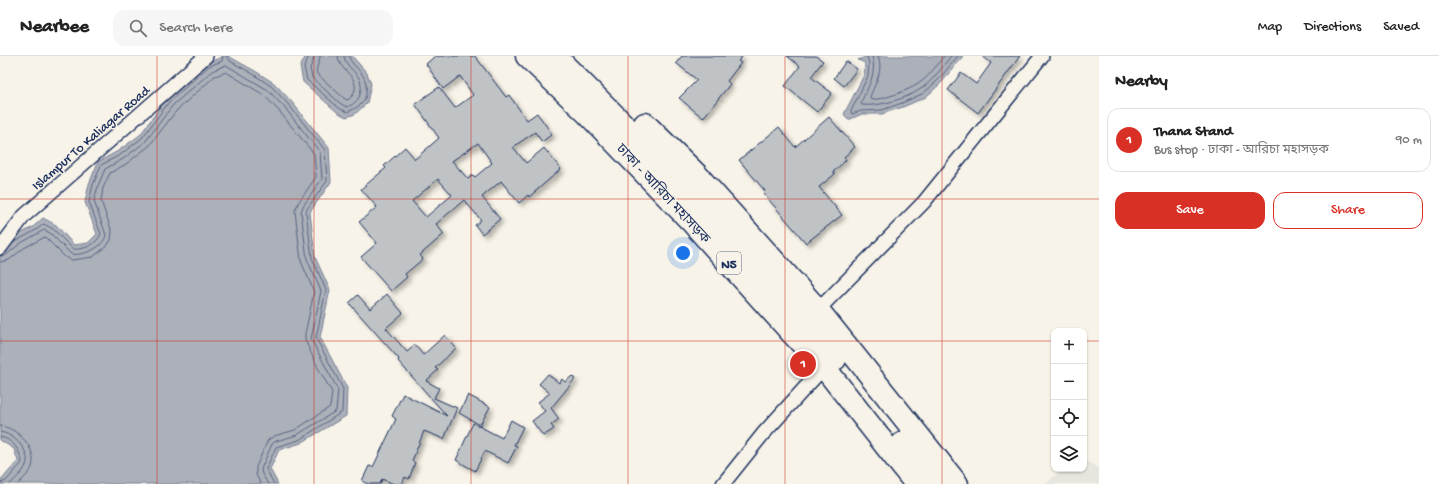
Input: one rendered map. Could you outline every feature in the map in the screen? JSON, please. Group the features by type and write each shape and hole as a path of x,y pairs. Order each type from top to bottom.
{"highway":[{"name":"ঢাকা - আরিচা মহাসড়ক","path":"527,56 588,114 690,220 824,367 916,484"},
{"name":"N5","path":"555,56 681,182 780,293 936,484"},
{"name":"N5","path":"576,56 696,174 818,310 956,484"}],"street":[{"name":"Islampur To Kaliagar Road","path":"0,248 24,216 206,56"},
{"path":"818,310 924,202 1042,56"},
{"path":"723,484 763,434 824,367"}],"shaded area":[{"path":"1087,462 1099,468 1099,484 1046,484 1059,472 1087,472"}],"water":[{"path":"224,56 228,56 274,83 291,101 329,148 331,182 310,212 315,257 330,290 320,337 347,388 346,416 301,443 279,450 270,469 278,484 0,484 0,479 3,478 18,461 14,449 0,440 0,248 16,236 33,227 43,218 56,225 74,245 88,243 97,234 85,202 89,184 98,162 118,151 140,135 166,99 207,63"},
{"path":"306,56 352,56 367,73 371,84 367,103 355,114 346,117 337,112 303,82 300,66"},
{"path":"868,56 963,56 942,82 926,97 882,114 862,114 848,120 844,114 864,75 865,63 858,60"}],"building":[{"path":"435,56 475,56 506,97 509,95 527,120 537,113 552,134 542,142 535,132 513,147 526,163 544,148 561,169 529,197 528,195 519,203 501,181 482,197 500,219 482,234 475,225 481,220 464,200 436,224 444,234 420,255 423,259 405,274 407,277 391,291 361,257 377,243 359,222 377,207 361,189 386,168 384,166 405,147 415,159 439,138 415,104 439,87 455,108 473,95 460,76 443,89 426,64","holes":["478,143 492,163 475,177 473,175 468,179 452,161","438,179 452,195 426,217 412,201"]},
{"path":"682,56 743,56 738,61 741,63 727,81 730,84 703,118 679,98 697,80 676,63"},
{"path":"787,56 816,56 823,61 811,77 832,93 817,112 785,86 800,66"},
{"path":"982,56 1020,56 978,113 948,90 961,73 976,84 991,63"},
{"path":"846,61 857,69 844,86 834,78"},
{"path":"829,117 855,147 844,157 846,160 833,172 835,174 819,187 842,215 806,243 763,193 765,191 739,160 779,127 795,147"},
{"path":"387,294 403,313 386,328 407,352 415,345 423,355 445,335 456,348 435,368 438,370 426,381 439,388 434,398 457,408 444,439 424,431 412,461 415,463 409,479 405,477 402,484 394,484 382,479 380,484 368,484 362,481 369,466 373,467 396,419 392,416 403,394 447,416 349,303 358,295 370,309"},
{"path":"548,374 559,383 562,379 565,382 572,376 575,379 551,408 559,419 551,425 554,429 543,436 532,421 545,411 538,402 550,393 539,384"},
{"path":"468,395 490,407 480,425 459,413"},
{"path":"511,420 523,427 514,445 517,446 508,463 485,451 475,471 456,460 473,423 502,438"}],"place":[{"name":"Thana Stand","path":"803,364"}]}
